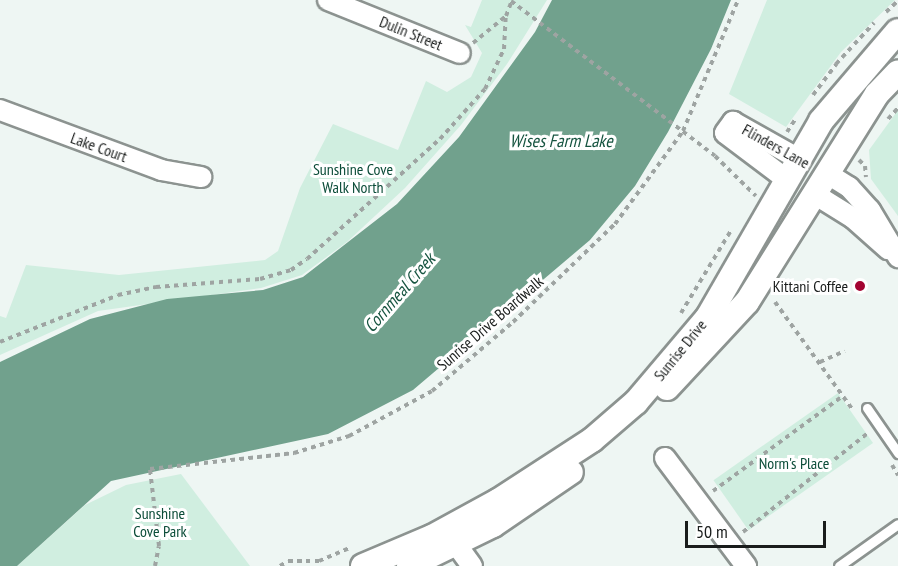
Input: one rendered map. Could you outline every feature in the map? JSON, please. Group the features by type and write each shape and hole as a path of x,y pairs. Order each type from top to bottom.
{"street":[{"name":"Dulin Street","path":"328,0 460,53"},
{"name":"Sunrise Drive","path":"409,566 568,457 636,402 708,317 758,200 782,163 898,31"},
{"name":"Sunrise Drive","path":"362,555 451,537 568,475 660,396 747,302 816,195 877,94 898,72"},
{"name":"Lake Court","path":"0,110 161,170 201,177"},
{"name":"Flinders Lane","path":"741,136 782,163 816,195 854,218 898,259"},
{"name":"Flinders Lane","path":"782,163 828,174 849,187 870,210 898,259"},
{"path":"665,458 746,566"},
{"path":"451,537 472,566"}],"lane":[{"path":"867,408 898,453"},
{"path":"839,566 898,524"}],"path":[{"path":"0,342 118,295 156,287 260,279 291,270 440,139 485,89 504,49 506,16 511,0 729,168 758,200 782,163 801,111"},
{"name":"Sunrise Drive Boardwalk","path":"155,566 159,546 150,469 294,453 350,436 432,391 513,322 615,224 683,131 738,0"},
{"path":"808,102 836,63 898,1"},
{"path":"460,53 506,16"},
{"path":"678,319 735,224"},
{"path":"775,302 856,414"},
{"path":"820,362 845,351"},
{"path":"698,502 843,396"},
{"path":"863,423 875,440"},
{"path":"729,543 869,431"},
{"path":"886,457 898,475"},
{"path":"280,566 288,561 319,561 362,555"}],"green space":[{"name":"Sunshine Cove Walk North","path":"482,0 547,0 507,64 461,125 405,188 347,242 302,275 261,288 98,311 0,355 0,316 6,318 26,265 119,275 265,260 278,251 300,188 333,124 398,150 426,81 447,92 471,77 482,53 465,25 471,27"},
{"path":"767,0 895,0 841,52 786,127 729,94"},
{"path":"898,110 898,216 871,179 869,150"},
{"name":"Norm's Place","path":"838,393 873,443 748,530 713,480"},
{"name":"Sunshine Cove Park","path":"181,474 250,566 17,566 85,505 126,485"}],"water":[{"name":"Wises Farm Lake","path":"552,0 731,0 711,49 668,132 635,186 590,240 413,390 328,434 111,481 17,566 0,566 0,362 90,319 167,299 263,290 303,277 397,204 459,137 535,32"}],"place":[{"name":"Kittani Coffee","path":"860,286"}],"water label":[{"name":"Cornmeal Creek","path":"400,293"}]}
